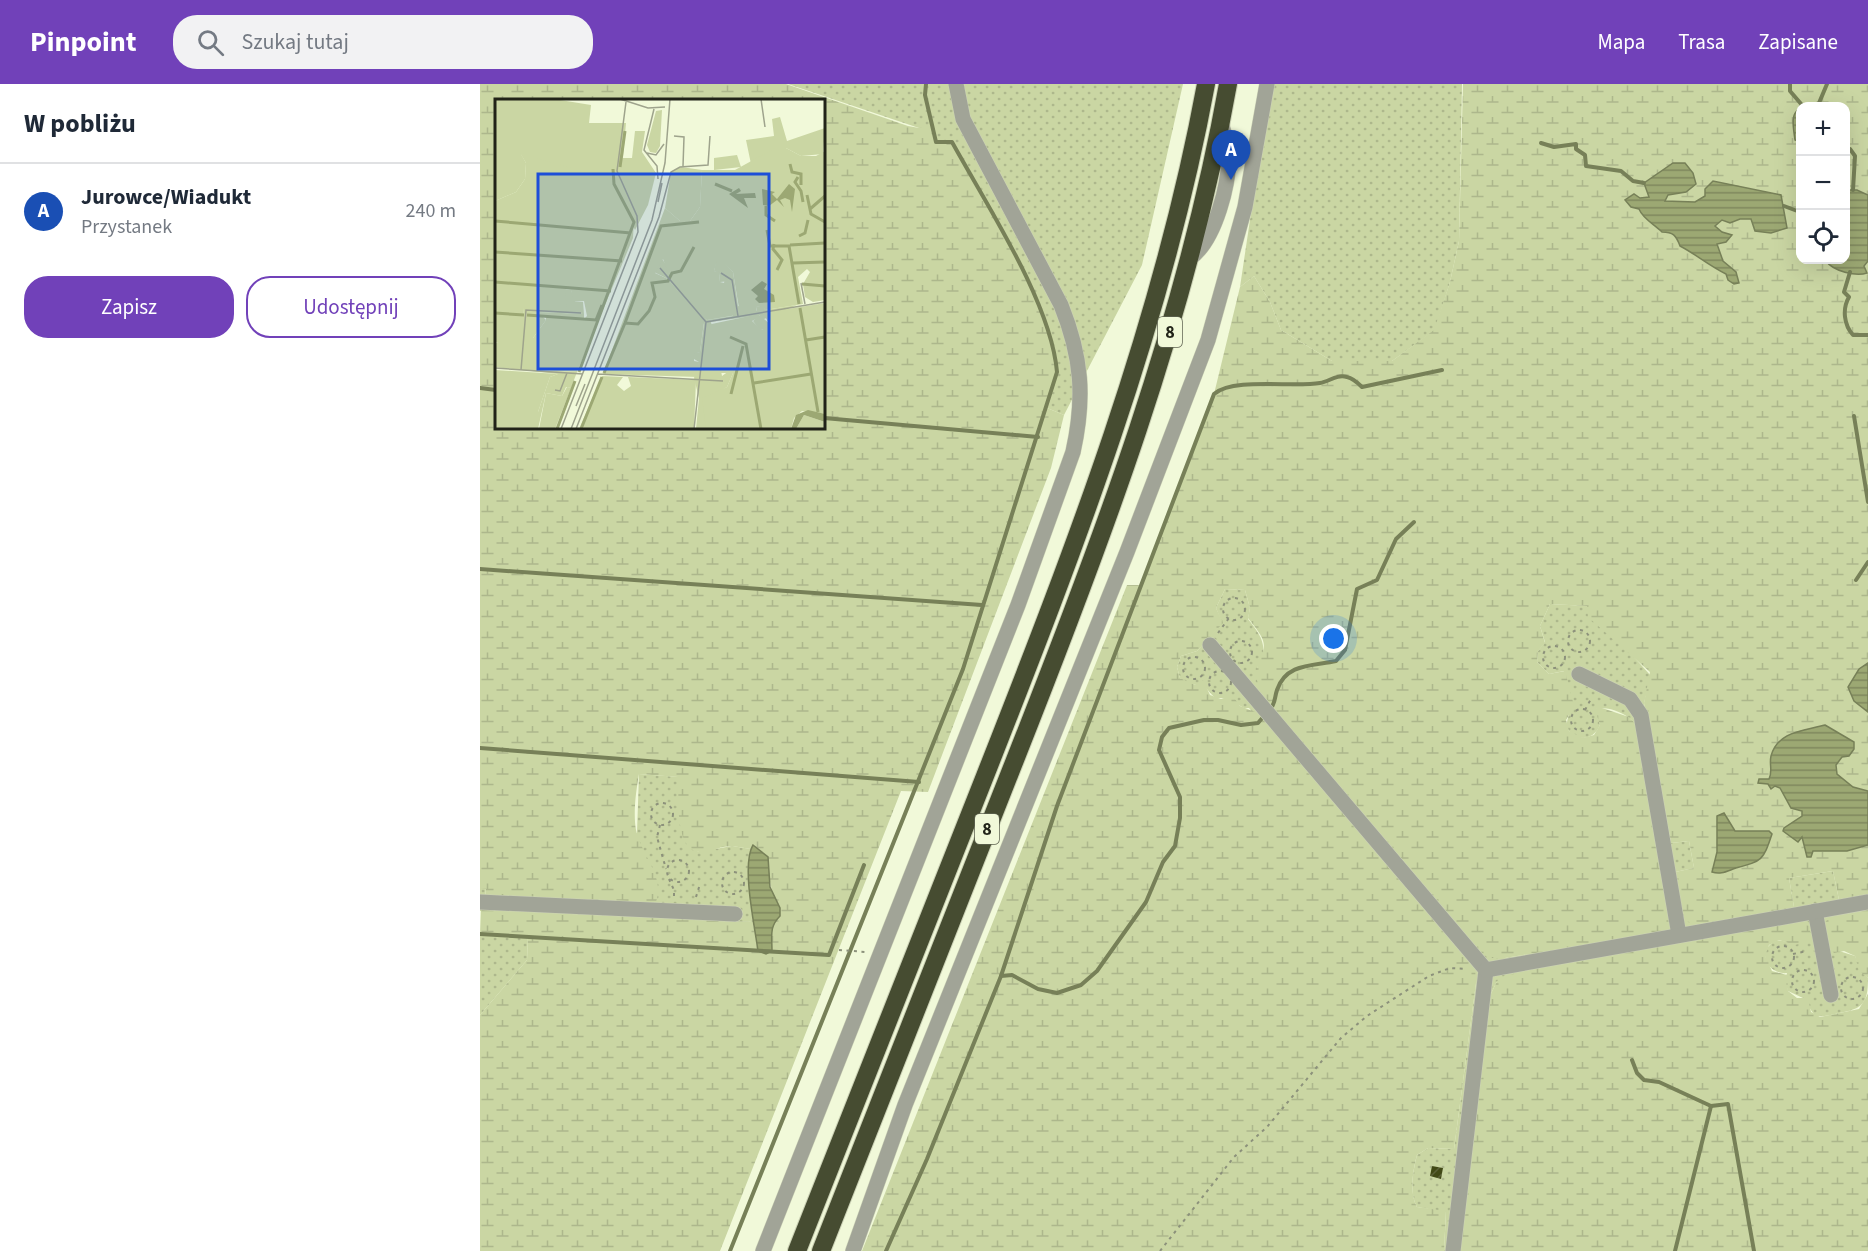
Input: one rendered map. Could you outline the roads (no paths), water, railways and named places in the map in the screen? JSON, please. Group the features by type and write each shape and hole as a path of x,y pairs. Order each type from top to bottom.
{"highway":[{"path":"1198,84 1201,113"},
{"name":"8","path":"797,1251 1102,472 1156,300 1206,84"},
{"name":"8","path":"821,1251 1090,568 1162,359 1190,258 1228,84"}],"street":[{"path":"763,1251 1018,605 1073,452 1078,429 1081,383 1073,336 1060,305 963,119 956,84"},
{"path":"853,1251 905,1105 1127,552 1208,340 1245,207 1267,84"},
{"path":"1210,645 1486,969 1453,1251"},
{"path":"1579,674 1630,699 1636,703 1641,715 1679,935"},
{"path":"480,902 735,914"},
{"path":"1486,969 1868,902"},
{"path":"1815,911 1838,995"}],"waterway":[{"path":"730,1251 963,669 1057,372 1043,315 1015,254 952,142 936,142 925,95 926,84"},
{"path":"1790,84 1790,91 1799,102"},
{"path":"1819,102 1827,84"},
{"path":"1541,143 1554,147 1576,144 1576,149 1585,155 1586,166 1621,171 1633,181 1644,183"},
{"path":"1850,149 1855,156 1853,190"},
{"path":"1784,206 1796,210"},
{"path":"1850,272 1844,292 1849,297 1845,307 1846,322 1853,335 1868,335"},
{"path":"1001,976 1057,806 1214,394 1223,389 1249,384 1309,384 1343,376 1351,378 1362,387 1442,370"},
{"path":"480,388 495,390"},
{"path":"1854,416 1868,502"},
{"path":"825,418 1038,437"},
{"path":"1269,711 1281,681 1287,675 1301,667 1336,661 1345,650 1357,589 1377,580 1396,539 1414,522"},
{"path":"1856,580 1868,562"},
{"path":"480,569 982,605"},
{"path":"886,1251 927,1159 1001,976 1012,975 1038,989 1057,993 1081,985 1097,971 1146,902 1163,862 1175,846 1180,818 1180,797 1159,750 1162,737 1169,728 1204,720 1218,720 1241,725 1258,723 1264,716"},
{"path":"480,748 919,782"},
{"path":"480,934 829,955 864,865"},
{"path":"1632,1060 1637,1073 1644,1080 1659,1082 1711,1106 1728,1104 1754,1251"},
{"path":"1675,1251 1711,1106"}],"place":[{"name":"Jurowce/Wiadukt","path":"1231,180"}]}
